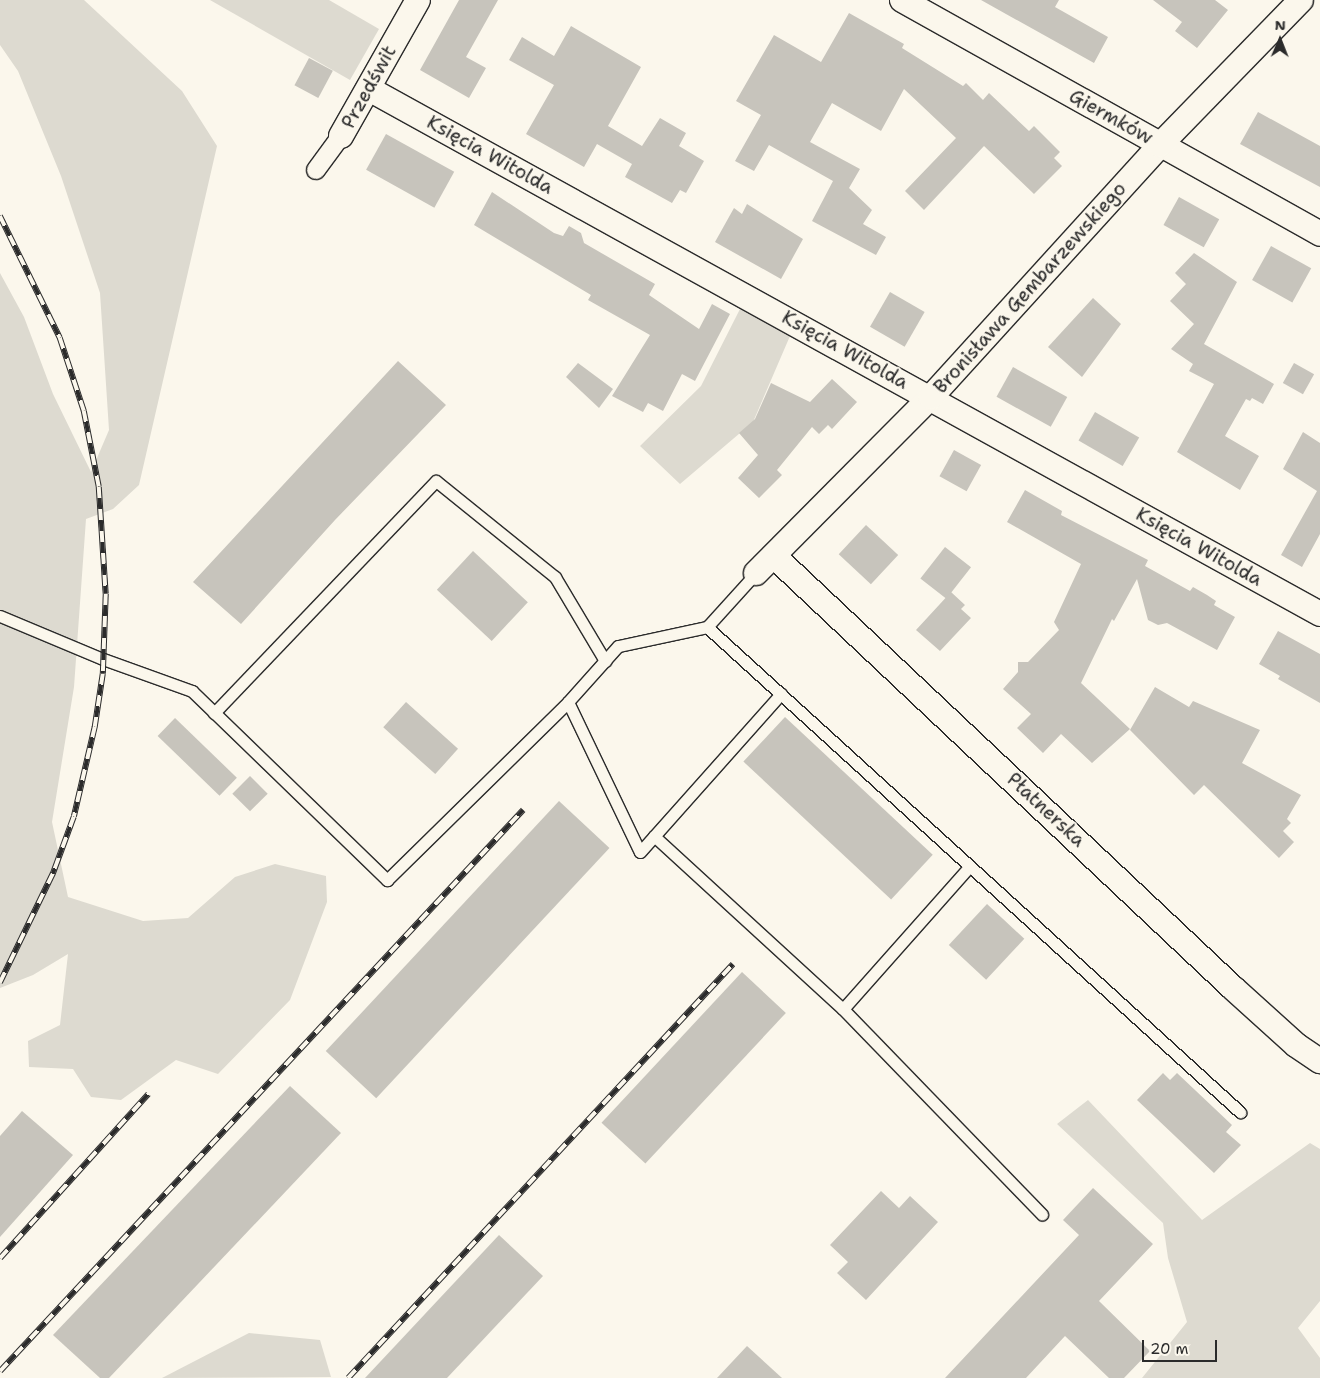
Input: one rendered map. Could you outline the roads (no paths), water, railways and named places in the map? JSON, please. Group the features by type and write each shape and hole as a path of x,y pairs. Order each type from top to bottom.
{"street":[{"name":"Przedświt","path":"316,170 341,136 418,0"},
{"name":"Giermków","path":"902,0 1320,234"},
{"name":"Bronisława Gembarzewskiego","path":"756,573 775,557 931,397 1160,145 1302,0"},
{"name":"Księcia Witolda","path":"369,89 931,397 1320,614"},
{"name":"Płatnerska","path":"775,557 1233,988 1296,1045 1320,1061"}],"lane":[{"path":"214,713 436,481 555,577 605,661"},
{"path":"0,616 103,659 192,691 387,880 568,702 618,646 707,627 756,573"},
{"path":"707,627 1240,1112"},
{"path":"568,702 640,852 781,694"},
{"path":"654,836 843,1009 1042,1214"},
{"path":"843,1009 970,866"}],"railway":[{"path":"0,216 60,338 84,411 99,487 106,594 103,674 95,727 74,817 53,874 0,983"},
{"path":"0,1371 523,810"},
{"path":"348,1378 733,964"},
{"path":"0,1258 148,1094"}]}
